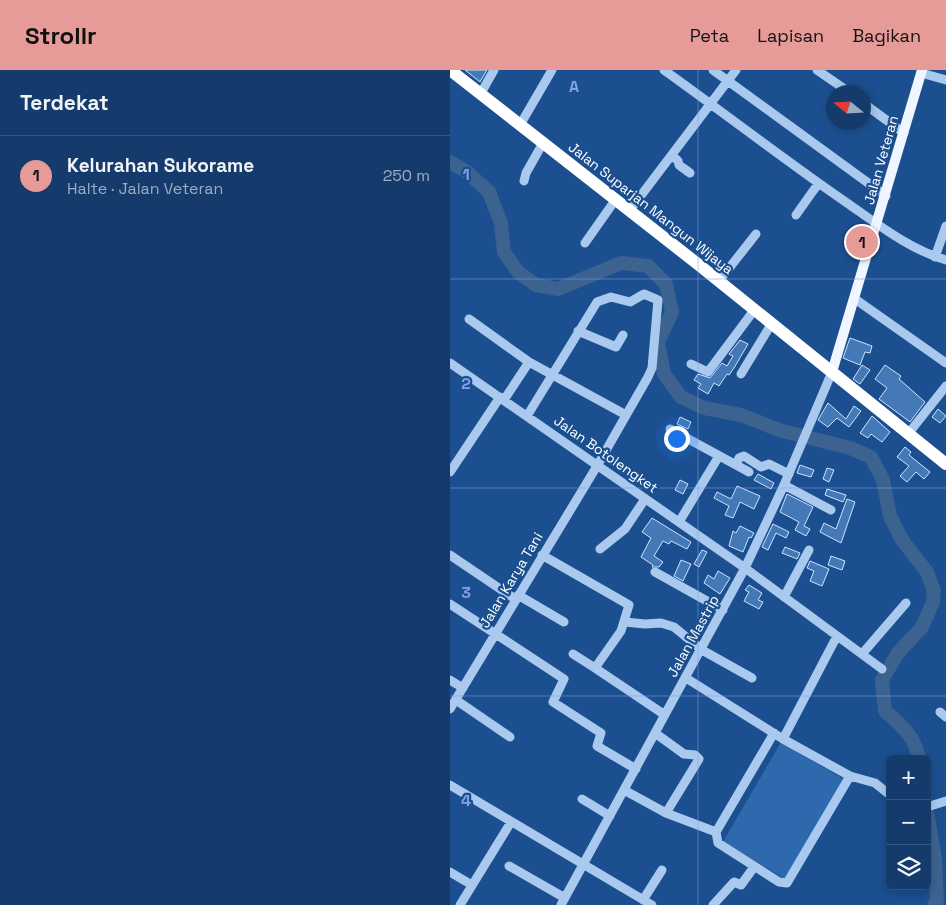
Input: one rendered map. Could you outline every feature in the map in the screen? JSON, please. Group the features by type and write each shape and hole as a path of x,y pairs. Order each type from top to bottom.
{"highway":[{"name":"Jalan Suparjan Mangun Wijaya","path":"450,70 630,210 946,464"}],"main road":[{"name":"Jalan Veteran","path":"832,372 922,71"}],"street":[{"path":"481,93 494,70"},
{"path":"520,124 552,70"},
{"path":"664,70 818,184 877,224 935,257 946,260"},
{"path":"713,70 886,196"},
{"path":"630,210 736,70"},
{"path":"817,70 838,85"},
{"path":"922,71 946,80"},
{"path":"871,109 904,133"},
{"path":"524,181 526,173 543,143"},
{"path":"672,155 679,165 690,173"},
{"path":"796,215 818,184"},
{"path":"585,243 616,199"},
{"path":"935,257 946,226"},
{"path":"719,281 756,234"},
{"name":"Jalan Karya Tani","path":"450,709 516,597 598,466 652,368 658,300 644,294 630,302 611,297 606,298 595,304 578,331"},
{"path":"855,299 946,363"},
{"path":"692,364 708,372 754,309"},
{"path":"468,319 529,362 626,416"},
{"path":"741,374 772,323"},
{"path":"528,416 578,331 616,347 624,335"},
{"path":"450,472 529,362"},
{"name":"Jalan Botolengket","path":"450,363 745,568 882,670"},
{"name":"Jalan Mastrip","path":"563,902 745,568 797,456 832,372"},
{"path":"908,434 946,386"},
{"path":"670,429 749,472"},
{"path":"679,522 719,456"},
{"path":"736,465 739,458 744,456 761,467 769,464 789,474"},
{"path":"784,485 831,510"},
{"path":"600,549 626,529 645,499"},
{"path":"784,597 809,550"},
{"path":"450,555 516,597 564,622"},
{"path":"542,555 629,605 625,622 618,638 595,668"},
{"path":"655,572 723,610"},
{"path":"862,654 906,603"},
{"path":"450,604 564,679 553,702 601,733 598,746 636,768"},
{"path":"625,622 645,624 660,622 674,627 702,650 752,678"},
{"path":"783,738 837,636"},
{"path":"573,654 665,715"},
{"path":"686,678 774,733 850,776 875,783 886,792"},
{"path":"450,680 463,688"},
{"path":"456,700 510,737"},
{"path":"655,733 684,754 692,754 699,759 666,813"},
{"path":"774,733 716,832 718,843 779,882 787,883 850,776"},
{"path":"450,785 647,902 662,870"},
{"path":"624,790 666,813 716,832"},
{"path":"582,799 610,816"},
{"path":"931,806 946,801"},
{"path":"472,905 462,902 511,822"},
{"path":"509,866 563,902"},
{"path":"713,905 734,882 741,885 754,867"},
{"path":"450,872 472,884"}],"shaded area":[{"path":"781,742 845,780 787,880 723,842"}],"building":[{"path":"465,70 487,70 480,82"},
{"path":"850,338 872,346 870,353 865,352 860,365 843,358"},
{"path":"740,340 748,344 729,375 727,374 719,386 714,383 708,394 698,388 701,384 694,380 698,374 710,378 722,363 727,366 733,356 729,354"},
{"path":"862,365 870,370 860,384 853,379"},
{"path":"885,365 901,376 899,379 925,402 910,422 879,399 887,388 875,379"},
{"path":"828,403 846,419 854,406 861,411 849,427 837,418 828,427 818,420"},
{"path":"938,409 946,416 940,423 932,417"},
{"path":"872,416 890,432 882,442 871,434 868,438 860,433"},
{"path":"680,417 691,422 688,429 677,424"},
{"path":"905,447 911,452 909,455 930,472 924,479 916,472 907,482 900,476 909,466 897,457"},
{"path":"800,465 814,470 811,477 797,473"},
{"path":"827,468 834,470 829,482 823,479"},
{"path":"758,474 774,483 771,489 754,480"},
{"path":"680,480 688,484 683,494 675,490"},
{"path":"737,486 760,496 754,509 740,502 733,518 725,515 729,506 714,498 717,492 731,499"},
{"path":"827,489 846,495 843,502 825,495"},
{"path":"787,494 813,507 804,526 810,529 806,536 795,530 799,522 780,512"},
{"path":"847,499 855,502 841,543 820,532 824,523 836,529"},
{"path":"652,518 691,542 687,549 671,541 669,544 663,541 654,556 663,562 659,567 652,567 653,565 641,557 651,538 642,532"},
{"path":"773,524 789,532 786,538 776,533 768,550 762,547"},
{"path":"740,526 754,533 751,538 749,537 743,552 729,546 733,531 736,533"},
{"path":"785,547 800,553 797,559 782,553"},
{"path":"702,550 707,552 699,567 694,564"},
{"path":"831,556 845,561 842,570 828,565"},
{"path":"681,560 691,564 683,581 674,576"},
{"path":"810,561 829,569 822,586 810,581 814,571 807,568"},
{"path":"718,571 730,578 720,594 704,583 708,575 714,579"},
{"path":"749,585 762,593 758,600 763,602 759,609 744,601 749,592 745,590"}],"waterway":[{"path":"450,162 467,172 489,192 501,223 504,252 518,272 536,285 558,289 621,263 648,266 666,284 672,312 658,342 664,374 681,397 704,408 741,415 779,430 850,448 871,457 883,480 890,516 902,540 927,572 934,591 933,602 922,627 898,653 882,680 885,711 911,737 918,755"},
{"path":"931,835 935,859 937,901 934,905"}],"place":[{"name":"Kelurahan Sukorame","path":"862,242"}]}
